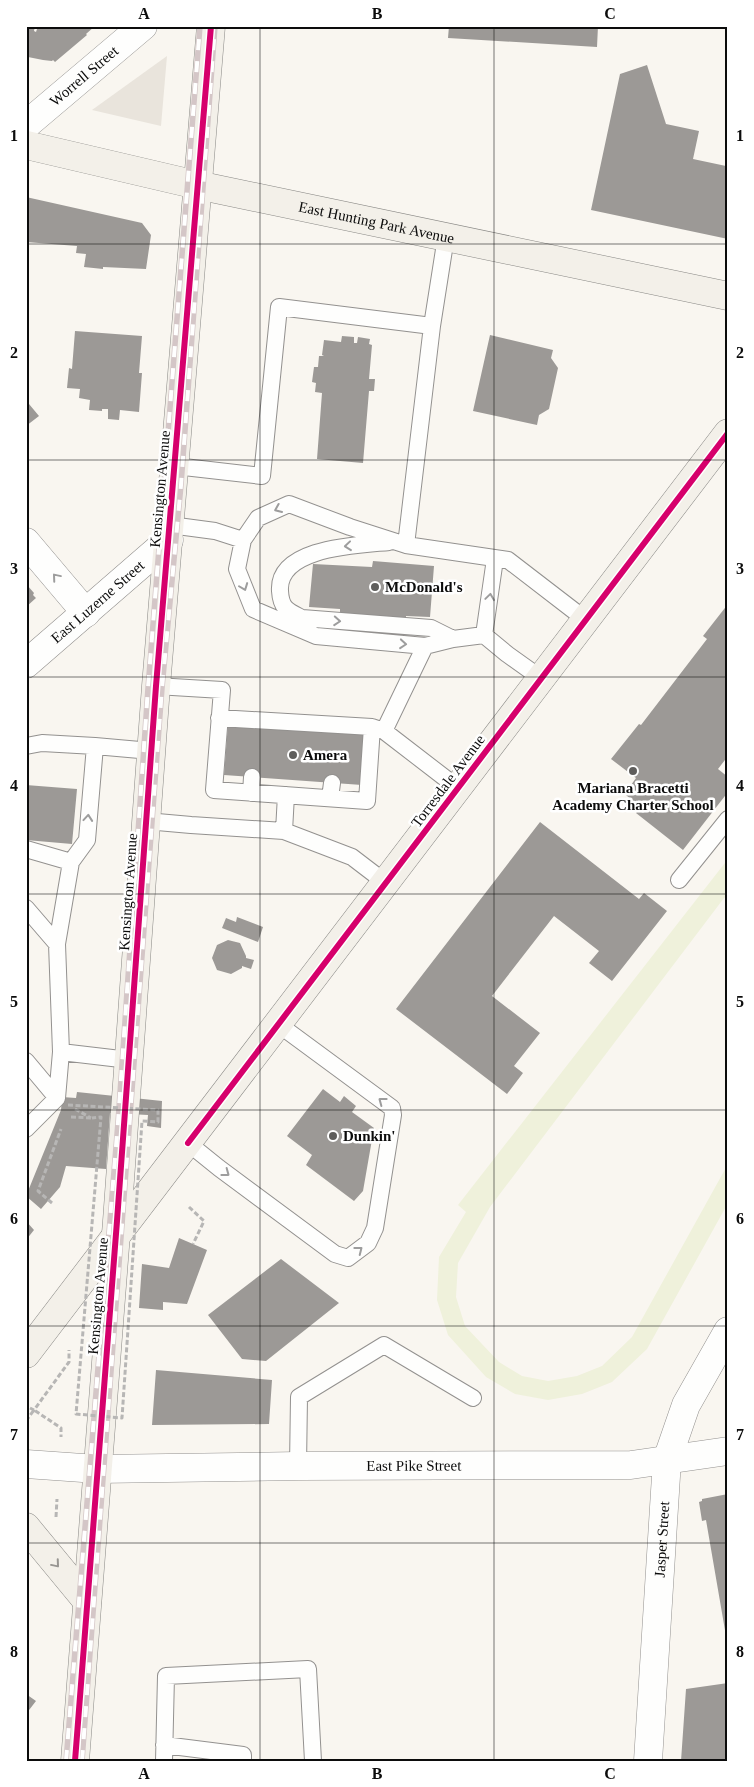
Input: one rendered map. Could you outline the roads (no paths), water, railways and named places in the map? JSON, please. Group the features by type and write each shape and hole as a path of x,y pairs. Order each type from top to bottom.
{"main road":[{"name":"Kensington Avenue","path":"75,1761 116,1237 156,686 211,26"},
{"name":"East Hunting Park Avenue","path":"26,145 197,185 728,296"},
{"name":"Torresdale Avenue","path":"26,1354 728,434"},
{"path":"26,1527 87,1601"}],"street":[{"name":"Worrell Street","path":"26,125 143,26"},
{"name":"East Luzerne Street","path":"26,664 86,613 170,532"},
{"path":"26,542 86,613"},
{"name":"Jasper Street","path":"648,1761 667,1460 686,1405 728,1331"},
{"name":"East Pike Street","path":"26,1464 97,1469 298,1466 631,1466 728,1451"}],"lane":[{"path":"401,543 446,237"},
{"path":"175,466 262,476 279,307 432,326"},
{"path":"542,679 484,635 453,639 425,646 316,636 253,609 238,568 243,540 258,518 290,504 350,527 401,543 508,560 586,620"},
{"path":"170,532 215,531 243,540"},
{"path":"401,543 334,548 303,556 285,572 280,586 281,600 286,610 302,618 431,628 453,639"},
{"path":"484,635 495,559"},
{"path":"156,686 222,690 214,790 251,785 286,795 331,791 367,801 378,729 425,646"},
{"path":"219,718 257,723 378,729 458,788"},
{"path":"26,755 34,745 94,746 151,751"},
{"path":"63,1101 57,944 71,862 87,840 94,746"},
{"path":"284,831 286,795"},
{"path":"679,880 728,819"},
{"path":"146,821 284,831 352,857 386,883"},
{"path":"26,849 71,862"},
{"path":"26,908 57,944"},
{"path":"188,1143 335,1254 348,1258 368,1243 375,1228 393,1115 392,1108 278,1024"},
{"path":"61,1052 129,1060"},
{"path":"26,1061 63,1101"},
{"path":"26,1129 63,1101"},
{"path":"298,1466 299,1397 384,1345 473,1398"},
{"path":"243,1761 244,1755 164,1753 166,1676 308,1669 313,1761"}],"railway":[{"path":"66,1761 118,1122 148,688 200,26"},
{"path":"82,1761 162,688 181,485 215,26"}],"place":[{"name":"McDonald's","path":"375,587"},
{"name":"Amera","path":"293,755"},
{"name":"Mariana Bracetti Academy Charter School","path":"633,771"},
{"name":"Dunkin'","path":"333,1136"}]}
